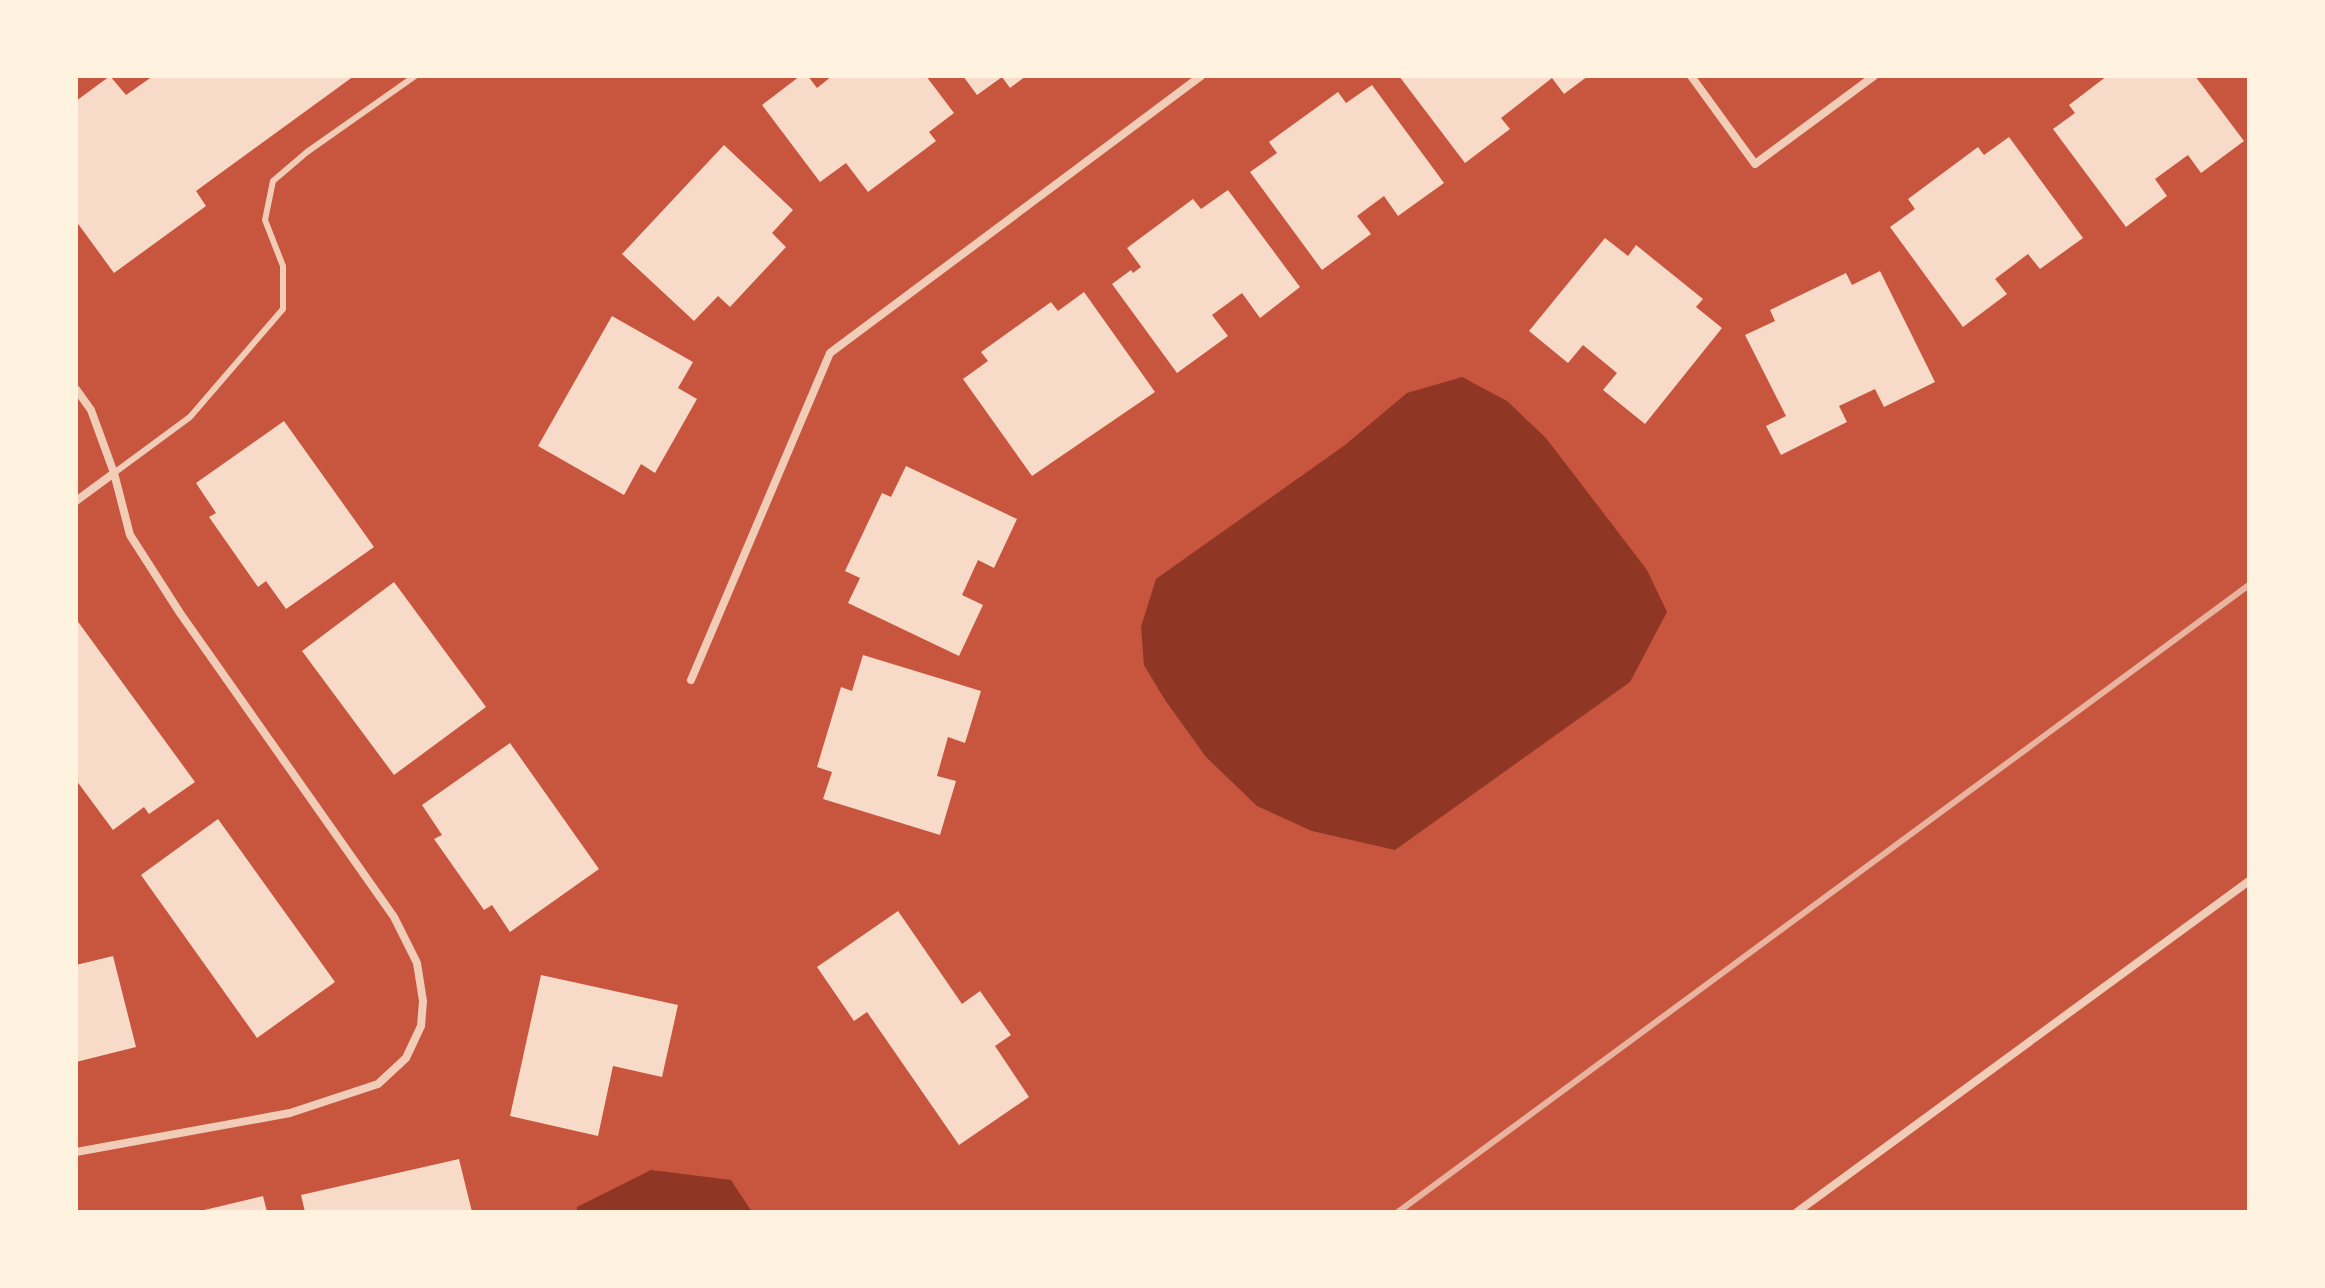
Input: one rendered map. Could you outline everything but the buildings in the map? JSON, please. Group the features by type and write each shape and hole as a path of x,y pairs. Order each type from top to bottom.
{"street":[{"path":"691,680 830,353 1201,76"},
{"path":"1691,76 1755,164 1874,76"},
{"path":"76,389 91,410 114,473 130,535 180,613 394,917 417,963 423,1001 421,1026 406,1058 378,1084 290,1113 76,1152"},
{"path":"76,501 114,473"},
{"path":"1797,1212 2249,881"}],"lane":[{"path":"114,473 190,417 283,309 283,266 265,220 273,181 307,152 415,76"}],"shaded area":[{"path":"1462,377 1507,401 1546,438 1647,570 1667,612 1630,682 1395,850 1312,831 1257,806 1206,757 1165,700 1144,665 1141,627 1156,579 1345,445 1407,393"},
{"path":"651,1170 731,1180 752,1212 577,1212 577,1207"}],"railway":[{"path":"1398,1212 2249,585"}]}
